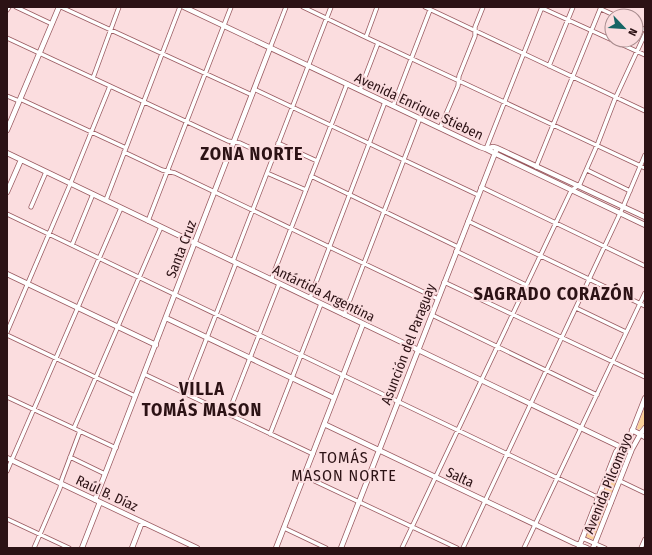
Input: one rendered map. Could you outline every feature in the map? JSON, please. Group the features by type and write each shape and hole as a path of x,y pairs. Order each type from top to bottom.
{"main road":[{"path":"7,130 60,7"},
{"name":"Avenida Enrique Stieben","path":"184,7 440,128 486,148 494,154 645,225"},
{"name":"Santa Cruz","path":"82,548 98,501 105,474 270,48"},
{"path":"486,148 497,148"},
{"name":"Avenida Enrique Stieben","path":"497,148 645,217"},
{"name":"Asunción del Paraguay","path":"341,548 497,148"},
{"name":"Antártida Argentina","path":"7,153 631,452"},
{"path":"7,192 21,160"},
{"path":"7,274 156,345"},
{"path":"166,318 334,398"},
{"path":"276,548 362,324"},
{"name":"Avenida Pilcomayo","path":"579,547 616,452 626,444 645,398"},
{"name":"Salta","path":"324,424 579,547 587,548"},
{"name":"Avenida Pilcomayo","path":"594,546 631,452 643,436 645,428"},
{"path":"632,430 643,436"},
{"name":"Raúl B. Díaz","path":"9,459 197,548"},
{"path":"132,548 142,522"}],"street":[{"path":"16,7 52,24"},
{"path":"60,7 252,95"},
{"path":"93,78 119,7"},
{"path":"106,200 180,7"},
{"path":"148,221 231,7"},
{"name":"Santa Cruz","path":"270,48 286,7"},
{"path":"303,7 645,168"},
{"path":"186,394 216,315 252,210 331,7"},
{"path":"366,37 377,7"},
{"path":"425,7 645,111"},
{"path":"440,128 458,86 459,76 475,36 475,27 483,7"},
{"path":"486,148 542,7 645,55"},
{"path":"549,66 573,7"},
{"path":"534,172 601,8"},
{"path":"393,106 430,10"},
{"path":"402,548 572,190 580,184 587,170 616,97 645,34"},
{"path":"7,38 228,141 240,143 272,158"},
{"path":"360,90 378,43"},
{"path":"271,280 347,84"},
{"path":"7,332 110,86"},
{"path":"254,89 478,195"},
{"path":"7,96 20,100 91,132 162,170 175,173 438,298"},
{"path":"310,298 385,102"},
{"path":"344,315 420,118"},
{"path":"278,143 317,161"},
{"path":"463,548 620,214 645,155"},
{"path":"587,170 630,191"},
{"path":"31,207 46,172"},
{"path":"267,173 306,190"},
{"path":"311,176 526,285"},
{"path":"481,188 645,266"},
{"path":"72,245 93,194"},
{"path":"7,471 9,459 34,409 120,208"},
{"path":"7,214 397,402 611,503"},
{"path":"468,221 645,306"},
{"path":"74,428 161,227"},
{"path":"444,282 645,377"},
{"path":"228,414 279,284"},
{"path":"524,548 645,293"},
{"path":"270,434 321,304"},
{"path":"576,308 626,332"},
{"path":"432,315 597,395"},
{"path":"7,336 136,396"},
{"path":"144,374 313,454"},
{"path":"7,397 116,448"},
{"path":"34,548 60,488 80,431"},
{"path":"70,457 105,474"},
{"path":"304,476 457,548"},
{"path":"620,481 645,493"},
{"path":"7,519 69,548"},
{"path":"284,528 326,548"},
{"path":"582,538 594,546 605,548"},
{"path":"641,548 645,539"}],"shaded area":[{"path":"645,406 645,425 638,430 637,428"},
{"path":"621,451 624,451 626,454 619,471 617,482 609,500 601,495 617,455"},
{"path":"599,501 608,504 594,540 586,537"}],"district":[{"name":"ZONA NORTE","path":"252,154"},
{"name":"SAGRADO CORAZÓN","path":"554,294"},
{"name":"VILLA TOMÁS MASON","path":"202,399"},
{"name":"TOMÁS MASON NORTE","path":"344,466"}]}
